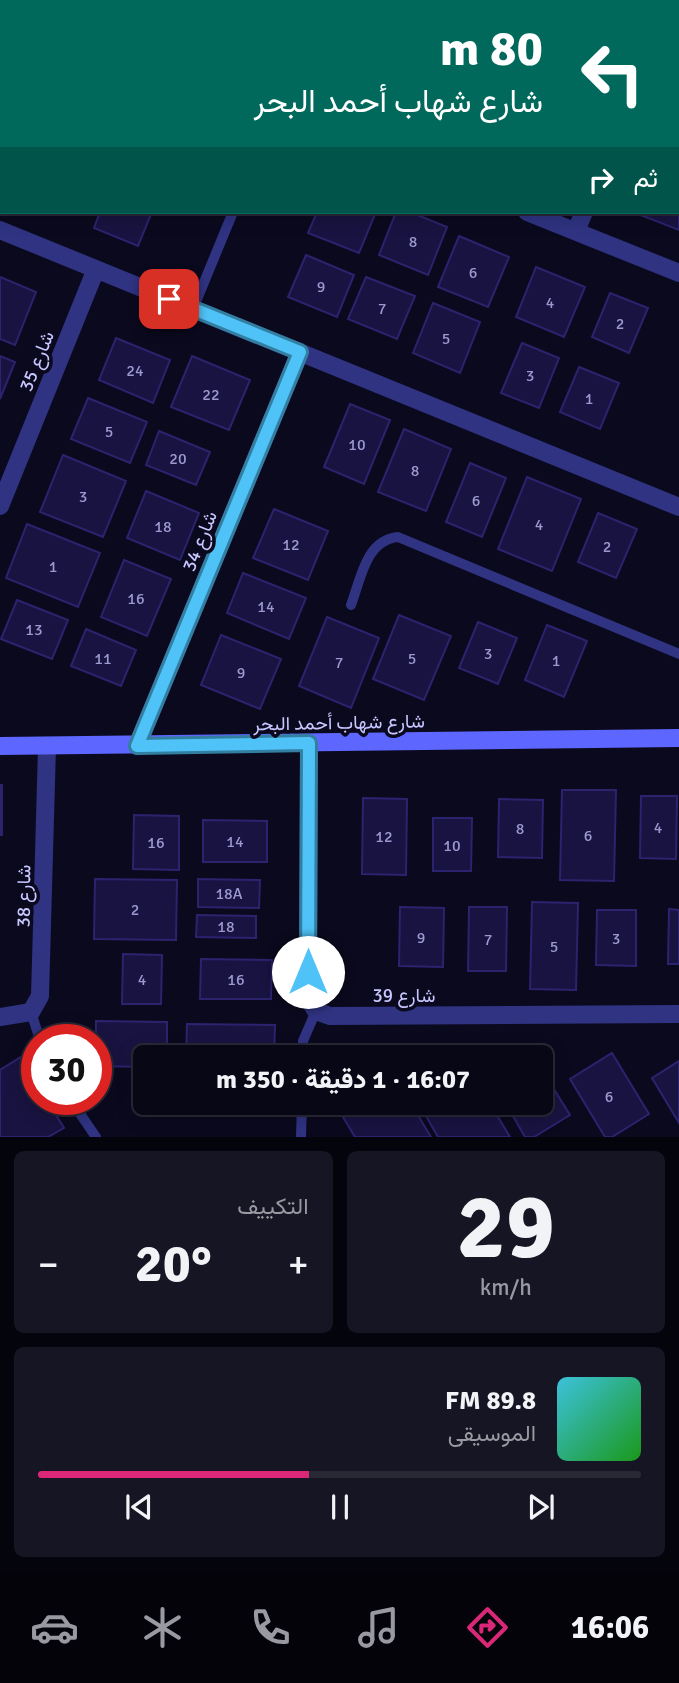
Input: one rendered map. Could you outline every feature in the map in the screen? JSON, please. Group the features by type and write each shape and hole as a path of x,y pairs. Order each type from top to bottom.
{"street":[{"path":"532,214 679,273"},
{"path":"576,232 582,214"},
{"path":"0,230 679,507"},
{"name":"شارع 35","path":"0,506 7,465 96,269"},
{"name":"شارع 34","path":"137,746 300,352"},
{"name":"شارع شهاب أحمد البحر","path":"0,746 679,738"},
{"path":"309,743 308,998 316,1012"},
{"name":"شارع 38","path":"31,1012 42,988 47,747"},
{"path":"0,1017 31,1012"},
{"name":"شارع 39","path":"316,1012 330,1016 679,1014"}],"lane":[{"path":"193,309 232,214"},
{"path":"351,605 373,549 383,538 398,537 679,654"},
{"path":"31,1012 35,1024"},
{"path":"303,1045 316,1012"},
{"path":"81,1115 96,1137"},
{"path":"301,1137 302,1115"}],"building":[{"path":"99,214 151,214 138,246 94,228"},
{"path":"316,214 375,214 359,253 308,233"},
{"path":"395,214 415,214 447,227 428,275 379,255"},
{"path":"638,214 679,214 679,230"},
{"path":"459,236 509,257 488,307 438,287"},
{"path":"306,255 354,275 337,317 288,297"},
{"path":"536,267 585,287 564,337 516,317"},
{"path":"0,277 36,292 15,345 0,339"},
{"path":"366,277 415,296 397,339 348,319"},
{"path":"610,293 648,308 629,353 592,337"},
{"path":"433,303 480,322 460,373 413,353"},
{"path":"116,338 170,360 153,403 99,380"},
{"path":"522,343 559,358 539,408 501,393"},
{"path":"0,356 15,362 0,399"},
{"path":"192,356 250,380 229,430 171,407"},
{"path":"579,367 619,383 600,429 560,412"},
{"path":"88,398 147,422 130,463 71,439"},
{"path":"350,404 390,420 364,484 324,467"},
{"path":"404,429 451,449 426,511 378,492"},
{"path":"159,431 210,452 196,485 146,465"},
{"path":"63,455 126,481 103,537 40,512"},
{"path":"470,463 506,478 482,537 446,522"},
{"path":"527,477 581,499 552,571 498,549"},
{"path":"146,491 199,513 180,560 127,538"},
{"path":"274,509 328,531 308,580 253,558"},
{"path":"598,513 637,529 616,578 578,562"},
{"path":"27,524 100,553 78,607 6,578"},
{"path":"124,560 171,579 147,636 101,617"},
{"path":"243,573 306,598 289,639 227,613"},
{"path":"17,600 68,620 52,659 1,639"},
{"path":"399,615 451,636 424,700 373,679"},
{"path":"327,617 379,638 351,708 299,686"},
{"path":"478,622 517,638 498,684 459,668"},
{"path":"547,625 587,641 564,697 525,680"},
{"path":"86,629 136,650 121,686 71,666"},
{"path":"221,635 281,659 260,709 201,685"},
{"path":"2,785 2,835 0,835"},
{"path":"562,790 616,790 614,881 560,880"},
{"path":"641,796 677,796 676,859 640,858"},
{"path":"363,798 407,799 406,875 362,874"},
{"path":"499,799 543,800 542,858 498,857"},
{"path":"134,815 179,816 179,870 133,869"},
{"path":"433,818 472,818 471,871 433,871"},
{"path":"203,820 267,821 267,862 203,862"},
{"path":"95,879 177,880 176,940 94,939"},
{"path":"198,879 260,880 259,908 198,907"},
{"path":"532,902 578,903 576,990 530,989"},
{"path":"400,907 444,908 443,967 399,966"},
{"path":"469,907 507,907 506,971 468,971"},
{"path":"669,909 679,910 679,964 668,964"},
{"path":"597,910 636,910 636,966 596,965"},
{"path":"197,915 256,916 256,938 196,937"},
{"path":"123,954 162,955 161,1004 122,1004"},
{"path":"201,959 272,960 271,999 200,999"},
{"path":"96,1021 167,1022 167,1045 133,1045 133,1067 112,1066 112,1024 96,1024"},
{"path":"187,1024 275,1025 274,1045 186,1045"},
{"path":"612,1053 649,1114 612,1137 605,1137 570,1079"},
{"path":"21,1057 21,1115 56,1115 64,1128 48,1137 0,1137 0,1070"},
{"path":"679,1061 679,1123 652,1078"},
{"path":"553,1088 570,1115 534,1137 525,1137 512,1115 553,1115"},
{"path":"342,1115 418,1115 431,1137 355,1137"},
{"path":"425,1115 497,1115 510,1137 438,1137"}],"route":[{"path":"169,299 300,352 137,746 309,743 308,972"}]}
